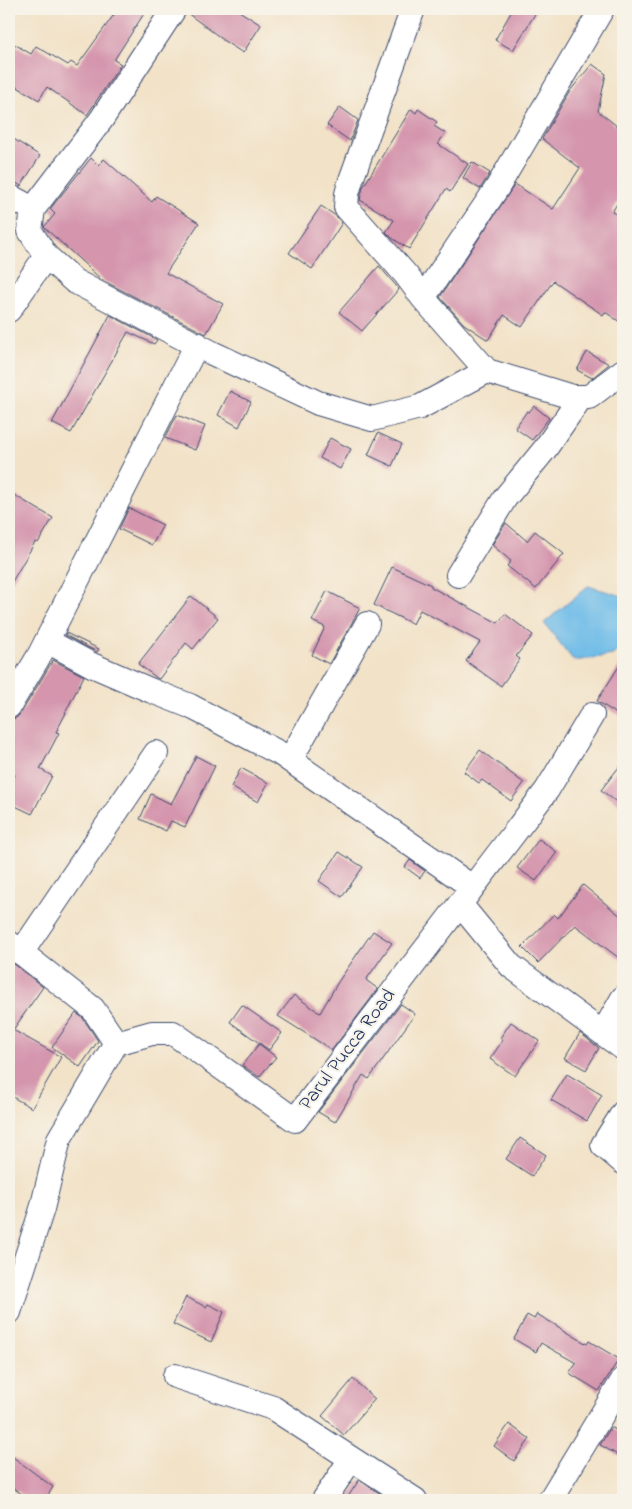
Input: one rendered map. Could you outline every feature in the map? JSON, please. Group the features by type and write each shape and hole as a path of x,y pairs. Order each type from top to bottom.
{"street":[{"path":"174,9 101,120 33,209 30,231 46,256 74,281 197,344 318,403 372,419 420,407 487,371"},
{"path":"413,9 350,180 346,194 346,207 406,274 424,298 487,371 572,397 590,397 623,371"},
{"path":"424,298 497,188 602,9"},
{"path":"9,196 33,209"},
{"path":"9,310 46,256"},
{"path":"9,706 47,641 197,344"},
{"path":"458,575 505,498 545,449 581,397"},
{"path":"290,760 367,624"},
{"path":"47,641 92,665 190,706 290,760 466,896 511,966 623,1048"},
{"name":"Parul Pucca Road","path":"116,1043 152,1033 173,1033 294,1120 547,790 592,715"},
{"path":"9,1312 42,1209 59,1139 116,1043 92,1009 15,948 156,752"},
{"path":"603,1033 623,998"},
{"path":"623,1113 603,1145 623,1162"},
{"path":"175,1376 273,1408 415,1500"},
{"path":"550,1500 623,1380"},
{"path":"324,1500 351,1459"}],"water":[{"path":"588,586 623,596 623,644 613,655 574,661 544,623"}],"building":[{"path":"118,9 147,9 114,60 121,64 87,115 47,87 39,100 9,82 9,41 31,54 36,46 68,65 71,62 77,66"},
{"path":"188,9 236,9 261,25 243,53 187,13"},
{"path":"513,9 538,9 513,50 495,40"},
{"path":"592,64 606,74 598,111 623,131 623,194 612,212 623,218 623,324 605,312 603,315 553,281 522,327 504,315 488,340 464,324 440,297 515,184 553,209 580,168 542,139 570,91"},
{"path":"340,107 358,120 350,141 327,125"},
{"path":"411,109 416,113 418,109 437,122 434,126 445,133 438,144 468,164 450,192 446,189 409,249 386,232 394,220 360,200 363,187"},
{"path":"9,136 40,156 21,186 9,178"},
{"path":"91,158 98,165 104,159 152,202 156,196 199,223 166,273 223,304 206,334 102,280 44,227 55,214 50,209"},
{"path":"472,162 490,173 480,189 463,178"},
{"path":"321,206 336,216 342,223 312,269 289,253"},
{"path":"379,266 399,289 362,331 339,312"},
{"path":"110,315 157,340 154,344 128,332 71,433 52,423"},
{"path":"587,352 609,364 592,378 577,370"},
{"path":"230,391 251,402 239,427 218,415"},
{"path":"534,406 549,418 532,440 515,428 527,411 529,412"},
{"path":"177,415 205,426 195,450 165,438"},
{"path":"378,433 402,444 392,466 368,455"},
{"path":"330,438 351,449 340,469 320,458"},
{"path":"9,492 53,518 38,543 35,542 9,587"},
{"path":"129,508 163,525 152,545 119,529"},
{"path":"506,523 527,541 535,531 564,554 536,589 507,566 511,561 492,545"},
{"path":"392,567 431,585 431,587 498,623 505,614 533,635 516,656 520,659 501,686 466,661 480,642 420,610 413,624 374,605"},
{"path":"327,591 360,608 329,664 312,655 325,627 312,621"},
{"path":"191,596 218,618 193,649 186,643 159,679 138,664"},
{"path":"66,633 99,649 97,652 65,635"},
{"path":"53,660 84,676 56,732 59,733 40,769 52,776 32,814 9,803 9,787 15,775 9,772 9,723 11,719 16,718 21,713"},
{"path":"623,660 623,718 597,701"},
{"path":"480,750 524,783 511,801 482,780 479,783 464,772"},
{"path":"196,756 215,766 185,827 171,821 166,831 140,819 151,794 171,804"},
{"path":"623,762 623,807 601,790"},
{"path":"241,768 268,783 258,802 231,787"},
{"path":"539,839 557,852 536,881 517,868"},
{"path":"339,852 363,867 342,897 319,881"},
{"path":"410,860 425,871 420,878 405,867"},
{"path":"583,885 623,918 623,961 575,925 538,963 522,947 554,914 558,918"},
{"path":"373,931 392,943 366,980 378,989 332,1050 278,1016 294,995 320,1013 338,982"},
{"path":"9,960 43,987 13,1030 61,1057 32,1108 9,1095"},
{"path":"401,1004 415,1014 369,1079 363,1075 335,1122 318,1112"},
{"path":"242,1005 282,1033 269,1050 230,1022"},
{"path":"76,1013 83,1018 98,1041 80,1067 52,1047"},
{"path":"511,1022 539,1041 515,1076 490,1059 503,1040 500,1038"},
{"path":"580,1033 599,1048 586,1070 565,1058"},
{"path":"259,1044 276,1057 259,1077 242,1065"},
{"path":"567,1074 602,1095 587,1121 551,1100"},
{"path":"520,1138 546,1155 532,1176 506,1159"},
{"path":"186,1297 206,1307 208,1304 224,1312 211,1342 173,1324"},
{"path":"537,1314 587,1344 589,1341 619,1359 599,1391 569,1373 576,1363 541,1343 536,1352 514,1339 527,1315 534,1319"},
{"path":"353,1379 375,1399 344,1435 322,1416"},
{"path":"509,1424 530,1439 514,1461 494,1446"},
{"path":"611,1427 623,1434 623,1458 600,1445"},
{"path":"9,1454 53,1487 45,1500 30,1500 9,1485"},
{"path":"359,1480 390,1500 346,1500"}]}
